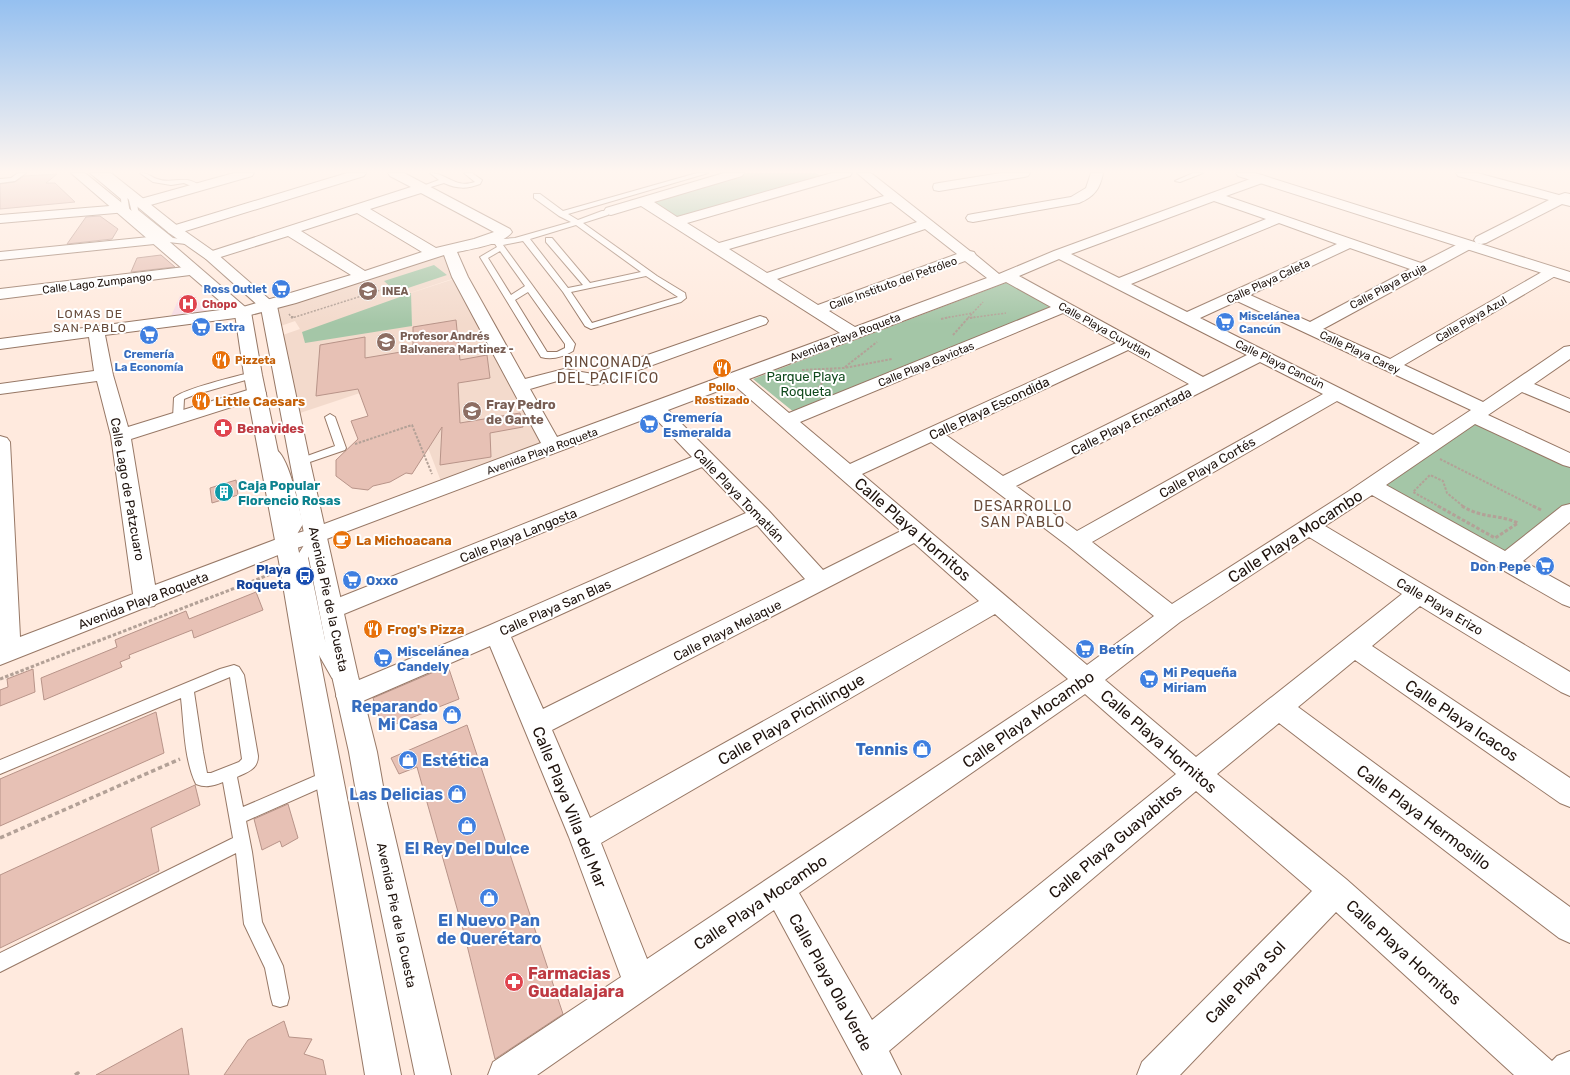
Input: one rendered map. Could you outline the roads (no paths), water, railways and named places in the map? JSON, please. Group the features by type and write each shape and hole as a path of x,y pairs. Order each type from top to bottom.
{"street":[{"path":"139,223 193,271 243,312 264,435 288,555 383,1075"},
{"path":"166,223 210,256 269,306"},
{"path":"174,230 196,223"},
{"path":"210,256 311,223"},
{"path":"387,223 441,251 460,277 553,447"},
{"path":"475,223 502,241"},
{"path":"678,223 854,334"},
{"path":"718,248 802,223"},
{"path":"766,278 928,223"},
{"name":"Calle Playa Cuyutlan","path":"928,223 969,256 1002,278 1064,307 1204,384"},
{"name":"Avenida Playa Roqueta","path":"316,535 854,334 1141,223"},
{"path":"1119,284 1268,223"},
{"path":"1290,223 1422,268"},
{"path":"1416,223 1474,242 1552,272 1570,277"},
{"name":"Calle Playa Bruja","path":"1310,329 1422,268 1514,223"},
{"path":"290,230 363,276"},
{"path":"0,256 159,240"},
{"path":"0,344 243,312 269,306 441,251 485,240 502,241"},
{"path":"1474,242 1570,267"},
{"name":"Calle Playa Caleta","path":"1186,318 1350,243"},
{"name":"Calle Playa Cancún","path":"1059,254 1338,393 1430,447"},
{"name":"Calle Instituto del Petróleo","path":"818,310 969,256"},
{"name":"Calle Lago Zumpango","path":"0,294 193,271"},
{"name":"Calle Playa Azul","path":"1390,366 1552,272"},
{"name":"Calle Playa Carey","path":"1237,295 1390,366 1570,461"},
{"name":"Avenida Pie de la Cuesta","path":"269,306 349,696 363,752 369,786 433,1075"},
{"name":"Calle Playa Gaviotas","path":"787,421 1064,307"},
{"path":"519,386 564,374 594,380 760,321"},
{"name":"Calle Lago de Patzcuaro","path":"96,332 104,375 121,436 146,600"},
{"name":"Calle Playa Escondida","path":"848,474 1129,343"},
{"name":"Calle Playa Mocambo","path":"506,1075 1087,679 1171,616 1372,486 1570,351"},
{"name":"Calle Playa Encantada","path":"1002,485 1260,355"},
{"path":"0,389 104,375"},
{"name":"Calle Playa Hornitos","path":"737,378 1196,774 1335,890 1541,1075"},
{"path":"1521,384 1570,406"},
{"path":"121,436 257,393"},
{"name":"Calle Playa Cortés","path":"1076,542 1338,393"},
{"name":"Calle Playa Tomatlán","path":"656,408 760,515 821,582"},
{"path":"932,434 1002,485 1171,616"},
{"path":"0,442 4,654"},
{"name":"Calle Playa Langosta","path":"331,610 705,459"},
{"path":"1372,486 1570,598"},
{"name":"Calle Playa San Blas","path":"349,696 496,633 760,515"},
{"path":"1506,562 1566,518"},
{"name":"Calle Playa Erizo","path":"1309,527 1570,685"},
{"name":"Calle Playa Melaque","path":"537,726 916,533"},
{"path":"288,555 316,535"},
{"name":"Avenida Playa Roqueta","path":"4,654 146,600 288,555"},
{"name":"Calle Playa Guayabitos","path":"867,1047 1196,774 1420,593"},
{"name":"Calle Playa Pichilingue","path":"584,837 997,602"},
{"name":"Calle Playa Villa del Mar","path":"496,633 584,837 640,984"},
{"name":"Calle Playa Icacos","path":"1355,647 1570,794"},
{"name":"Calle Playa Hermosillo","path":"1278,708 1570,927"},
{"name":"Calle Playa Ola Verde","path":"779,889 883,1075"},
{"name":"Calle Playa Sol","path":"1155,1075 1335,890"},
{"path":"1564,1075 1570,1069"}],"lane":[{"path":"150,223 171,240 192,243"},
{"path":"502,241 530,287 570,344 570,349 566,352 553,356 544,355 484,257 502,241 525,238 573,223"},
{"path":"525,238 566,291 588,324 591,326 682,298 682,295 648,273 579,223"},
{"path":"549,240 588,286"},
{"path":"566,291 648,273"},
{"path":"510,299 530,287"},
{"path":"178,418 178,398 190,392 253,374"},
{"path":"300,462 341,448 330,417"},
{"path":"316,535 302,558 318,641 349,696"},
{"path":"0,767 225,673 234,671 237,675 250,762 244,767 211,780 201,779 195,752 187,690"},
{"path":"229,773 242,842 253,924 274,966 280,998"},
{"path":"238,817 329,777"},
{"path":"0,963 242,842"}],"place":[{"name":"Ross Outlet","path":"281,289"},
{"name":"INEA","path":"368,291"},
{"name":"Chopo","path":"188,304"},
{"name":"Miscelánea Cancún","path":"1225,322"},
{"name":"Extra","path":"201,327"},
{"name":"Cremería La Economía","path":"149,335"},
{"name":"Profesor Andrés Balvanera Martinez -","path":"386,342"},
{"name":"Pizzeta","path":"221,360"},
{"name":"Pollo Rostizado","path":"722,368"},
{"name":"Little Caesars","path":"201,401"},
{"name":"Fray Pedro de Gante","path":"472,411"},
{"name":"Cremería Esmeralda","path":"649,424"},
{"name":"Benavides","path":"223,428"},
{"name":"Caja Popular Florencio Rosas","path":"224,492"},
{"name":"La Michoacana","path":"342,540"},
{"name":"Don Pepe","path":"1545,566"},
{"name":"Playa Roqueta","path":"305,576"},
{"name":"Oxxo","path":"352,580"},
{"name":"Frog's Pizza","path":"373,629"},
{"name":"Betín","path":"1085,649"},
{"name":"Miscelánea Candely","path":"383,658"},
{"name":"Mi Pequeña Miriam","path":"1149,679"},
{"name":"Reparando Mi Casa","path":"452,715"},
{"name":"Tennis","path":"922,749"},
{"name":"Estética","path":"408,760"},
{"name":"Las Delicias","path":"457,794"},
{"name":"El Rey Del Dulce","path":"467,826"},
{"name":"El Nuevo Pan de Querétaro","path":"489,898"},
{"name":"Farmacias Guadalajara","path":"514,982"}],"district":[{"name":"LOMAS DE SAN PABLO","path":"90,321"},
{"name":"RINCONADA DEL PACIFICO","path":"608,370"},
{"name":"DESARROLLO SAN PABLO","path":"1023,514"}],"park label":[{"name":"Parque Playa Roqueta","path":"806,384"}]}
